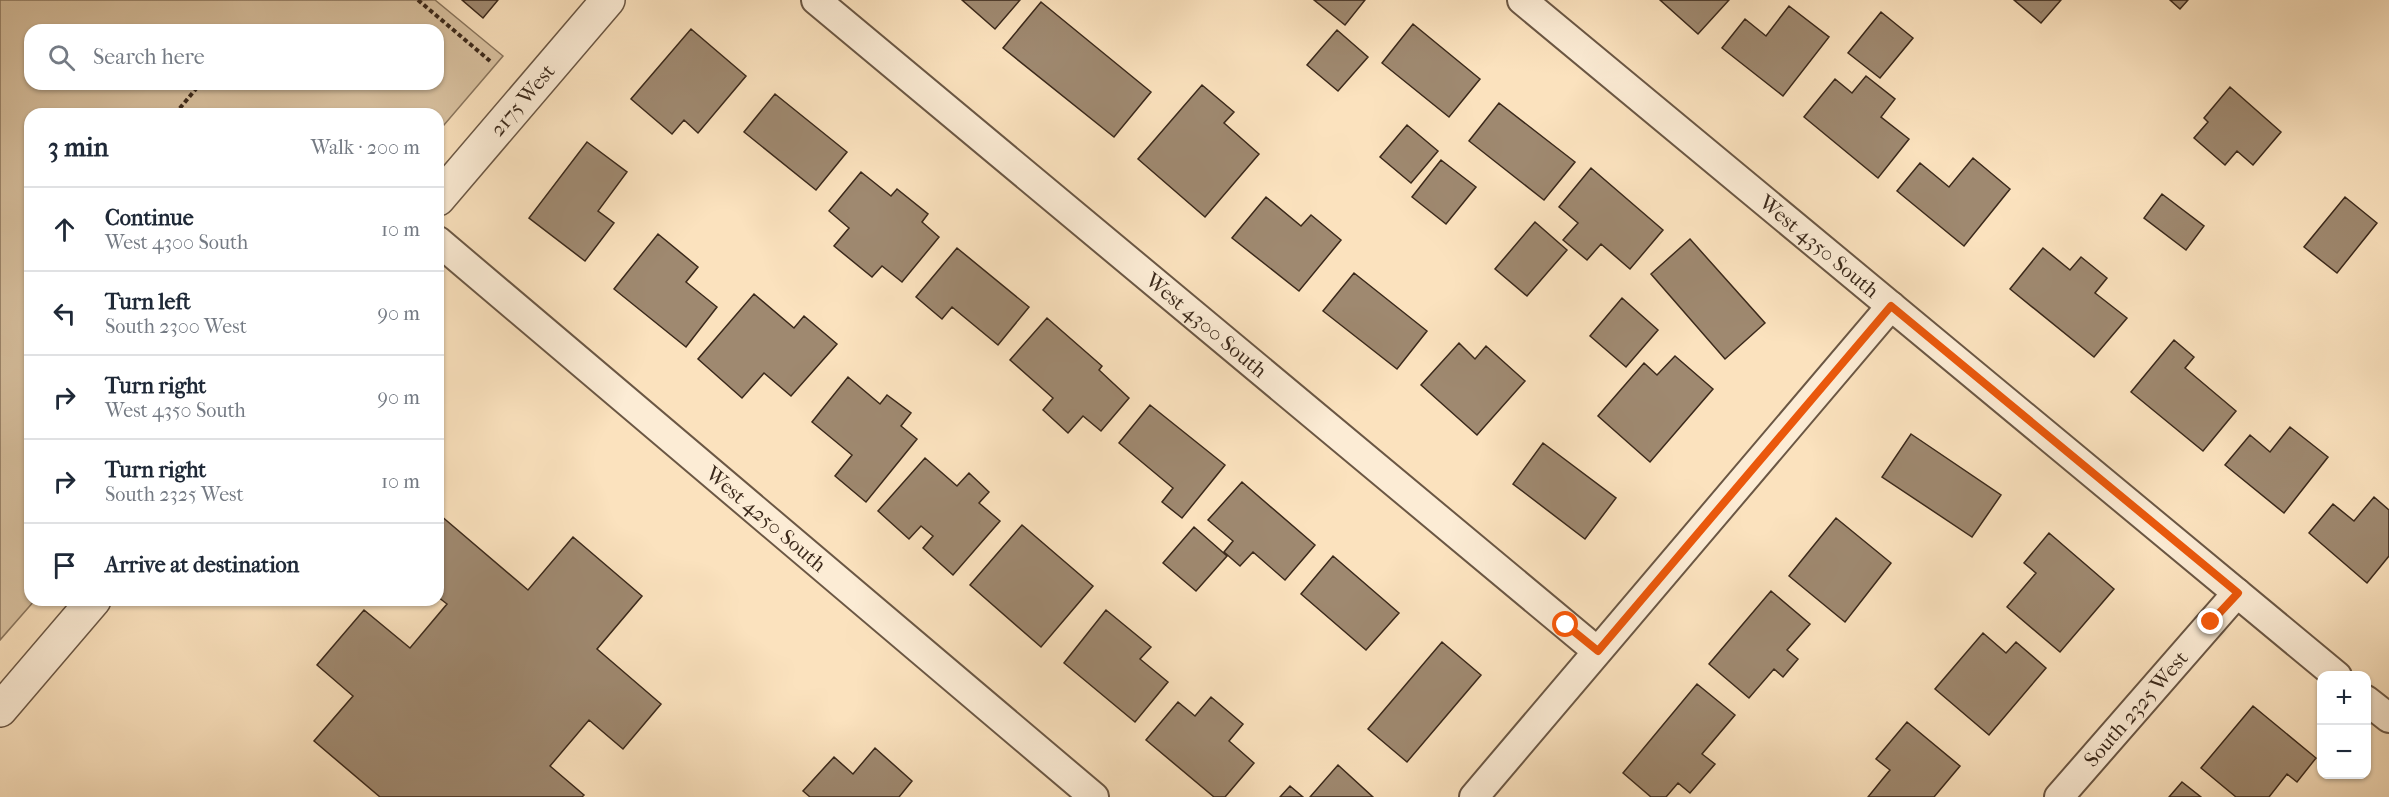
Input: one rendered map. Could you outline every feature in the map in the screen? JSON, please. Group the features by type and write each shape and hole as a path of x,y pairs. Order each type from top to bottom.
{"street":[{"name":"2175 West","path":"444,192 608,0"},
{"name":"West 4300 South","path":"816,0 1598,651"},
{"name":"West 4350 South","path":"1521,0 2332,671"},
{"name":"West 4250 South","path":"444,246 1094,797"},
{"path":"1474,797 1891,306"},
{"name":"South 2325 West","path":"2058,797 2238,593"},
{"path":"0,710 89,606"},
{"path":"2371,703 2389,718"}],"path":[{"path":"418,0 490,61"},
{"path":"180,108 195,90"}],"shaded area":[{"path":"0,0 435,0 503,56 444,125 444,108 24,108 24,606 30,606 0,640"}],"building":[{"path":"462,0 498,0 483,18"},
{"path":"962,0 1020,0 995,29"},
{"path":"1314,0 1365,0 1345,25"},
{"path":"1660,0 1729,0 1698,34"},
{"path":"2014,0 2061,0 2041,23"},
{"path":"2170,0 2188,0 2180,9"},
{"path":"1041,2 1151,92 1114,137 1003,48"},
{"path":"1789,6 1829,37 1783,96 1722,48 1745,19 1766,36"},
{"path":"1881,12 1913,38 1880,78 1848,53"},
{"path":"1413,24 1480,79 1449,117 1382,63"},
{"path":"691,29 746,76 698,133 684,120 672,134 631,99"},
{"path":"1337,30 1368,57 1338,91 1307,65"},
{"path":"1866,76 1895,99 1881,117 1909,139 1878,178 1804,117 1835,79 1852,93"},
{"path":"1202,85 1234,112 1224,123 1259,154 1205,217 1138,159"},
{"path":"2230,87 2281,132 2253,165 2237,151 2225,165 2194,138 2208,122 2204,118"},
{"path":"775,94 847,152 816,190 744,132"},
{"path":"1499,103 1575,162 1544,200 1469,141"},
{"path":"1407,125 1438,151 1411,183 1380,157"},
{"path":"587,142 627,172 598,211 614,223 585,261 529,218"},
{"path":"1973,158 2010,189 1964,246 1897,191 1920,163 1949,187"},
{"path":"1441,160 1476,187 1446,224 1412,197"},
{"path":"1591,168 1663,230 1630,269 1601,244 1587,260 1563,240 1578,223 1559,207"},
{"path":"861,172 891,196 897,189 928,214 922,222 939,237 902,282 882,266 872,277 834,246 849,228 829,211"},
{"path":"2162,194 2204,226 2186,250 2144,218"},
{"path":"1266,197 1301,226 1311,215 1341,240 1299,291 1232,238"},
{"path":"2345,197 2377,223 2337,273 2304,247"},
{"path":"1535,222 1567,250 1527,296 1495,269"},
{"path":"658,234 698,267 686,282 717,307 686,347 614,289"},
{"path":"1690,239 1765,323 1725,359 1651,274"},
{"path":"957,248 1029,307 998,345 952,307 942,319 916,297"},
{"path":"2043,248 2070,270 2081,257 2107,278 2095,293 2127,318 2094,357 2010,289"},
{"path":"1354,273 1427,331 1397,369 1323,311"},
{"path":"754,294 794,328 804,316 837,344 791,396 764,373 742,398 698,359"},
{"path":"1622,298 1658,330 1626,367 1590,336"},
{"path":"1047,318 1102,366 1099,370 1129,398 1101,431 1083,416 1068,433 1043,410 1053,398 1010,360"},
{"path":"2174,340 2194,357 2185,368 2236,411 2203,451 2131,392"},
{"path":"1459,343 1475,359 1486,346 1525,381 1477,435 1421,385"},
{"path":"1675,356 1713,389 1650,462 1598,416 1644,363 1657,375"},
{"path":"848,377 880,404 887,395 911,413 901,426 917,439 866,502 835,476 852,455 812,422"},
{"path":"1150,405 1225,465 1182,518 1162,502 1173,488 1119,443"},
{"path":"2290,427 2328,457 2284,513 2225,465 2250,435 2270,452"},
{"path":"1911,434 2001,495 1972,537 1882,477"},
{"path":"1543,443 1616,498 1585,539 1513,484"},
{"path":"925,458 957,486 969,473 989,492 979,503 1000,521 953,575 923,548 933,536 921,526 909,539 878,511"},
{"path":"1242,482 1315,545 1285,580 1253,552 1240,566 1224,552 1233,541 1208,520"},
{"path":"2374,497 2389,510 2389,556 2367,583 2309,533 2333,504 2354,521"},
{"path":"444,518 528,590 573,537 642,596 597,649 661,704 623,749 589,720 550,766 584,795 582,797 380,797 314,741 353,696 317,665 364,610 410,648 447,604 444,602"},
{"path":"1836,518 1891,563 1845,622 1789,576"},
{"path":"1022,525 1093,586 1041,647 970,585"},
{"path":"1194,527 1227,556 1196,591 1163,563"},
{"path":"2049,533 2114,589 2060,652 2007,607 2036,573 2024,563"},
{"path":"1333,556 1399,613 1366,650 1301,594"},
{"path":"1771,591 1810,624 1787,650 1798,659 1783,677 1774,669 1749,698 1709,664"},
{"path":"1106,610 1151,647 1140,659 1168,682 1135,722 1064,663"},
{"path":"1983,633 2006,653 2016,642 2046,668 1989,735 1935,689"},
{"path":"1442,642 1481,675 1407,762 1368,729"},
{"path":"1697,684 1735,715 1702,754 1715,764 1690,793 1678,783 1666,797 1651,797 1623,773"},
{"path":"1211,697 1243,724 1229,741 1254,763 1225,797 1214,797 1146,740 1178,702 1195,716"},
{"path":"2253,706 2316,758 2297,782 2287,774 2269,797 2236,797 2201,768"},
{"path":"1907,722 1960,766 1934,797 1868,797 1890,770 1876,759"},
{"path":"875,748 912,781 899,797 810,797 803,791 834,757 853,774"},
{"path":"1338,765 1373,797 1310,797"},
{"path":"2182,782 2201,797 2169,797"},
{"path":"1290,786 1303,797 1280,797"}],"route":[{"path":"1566,625 1598,651 1891,306 2238,593 2211,622"}]}
